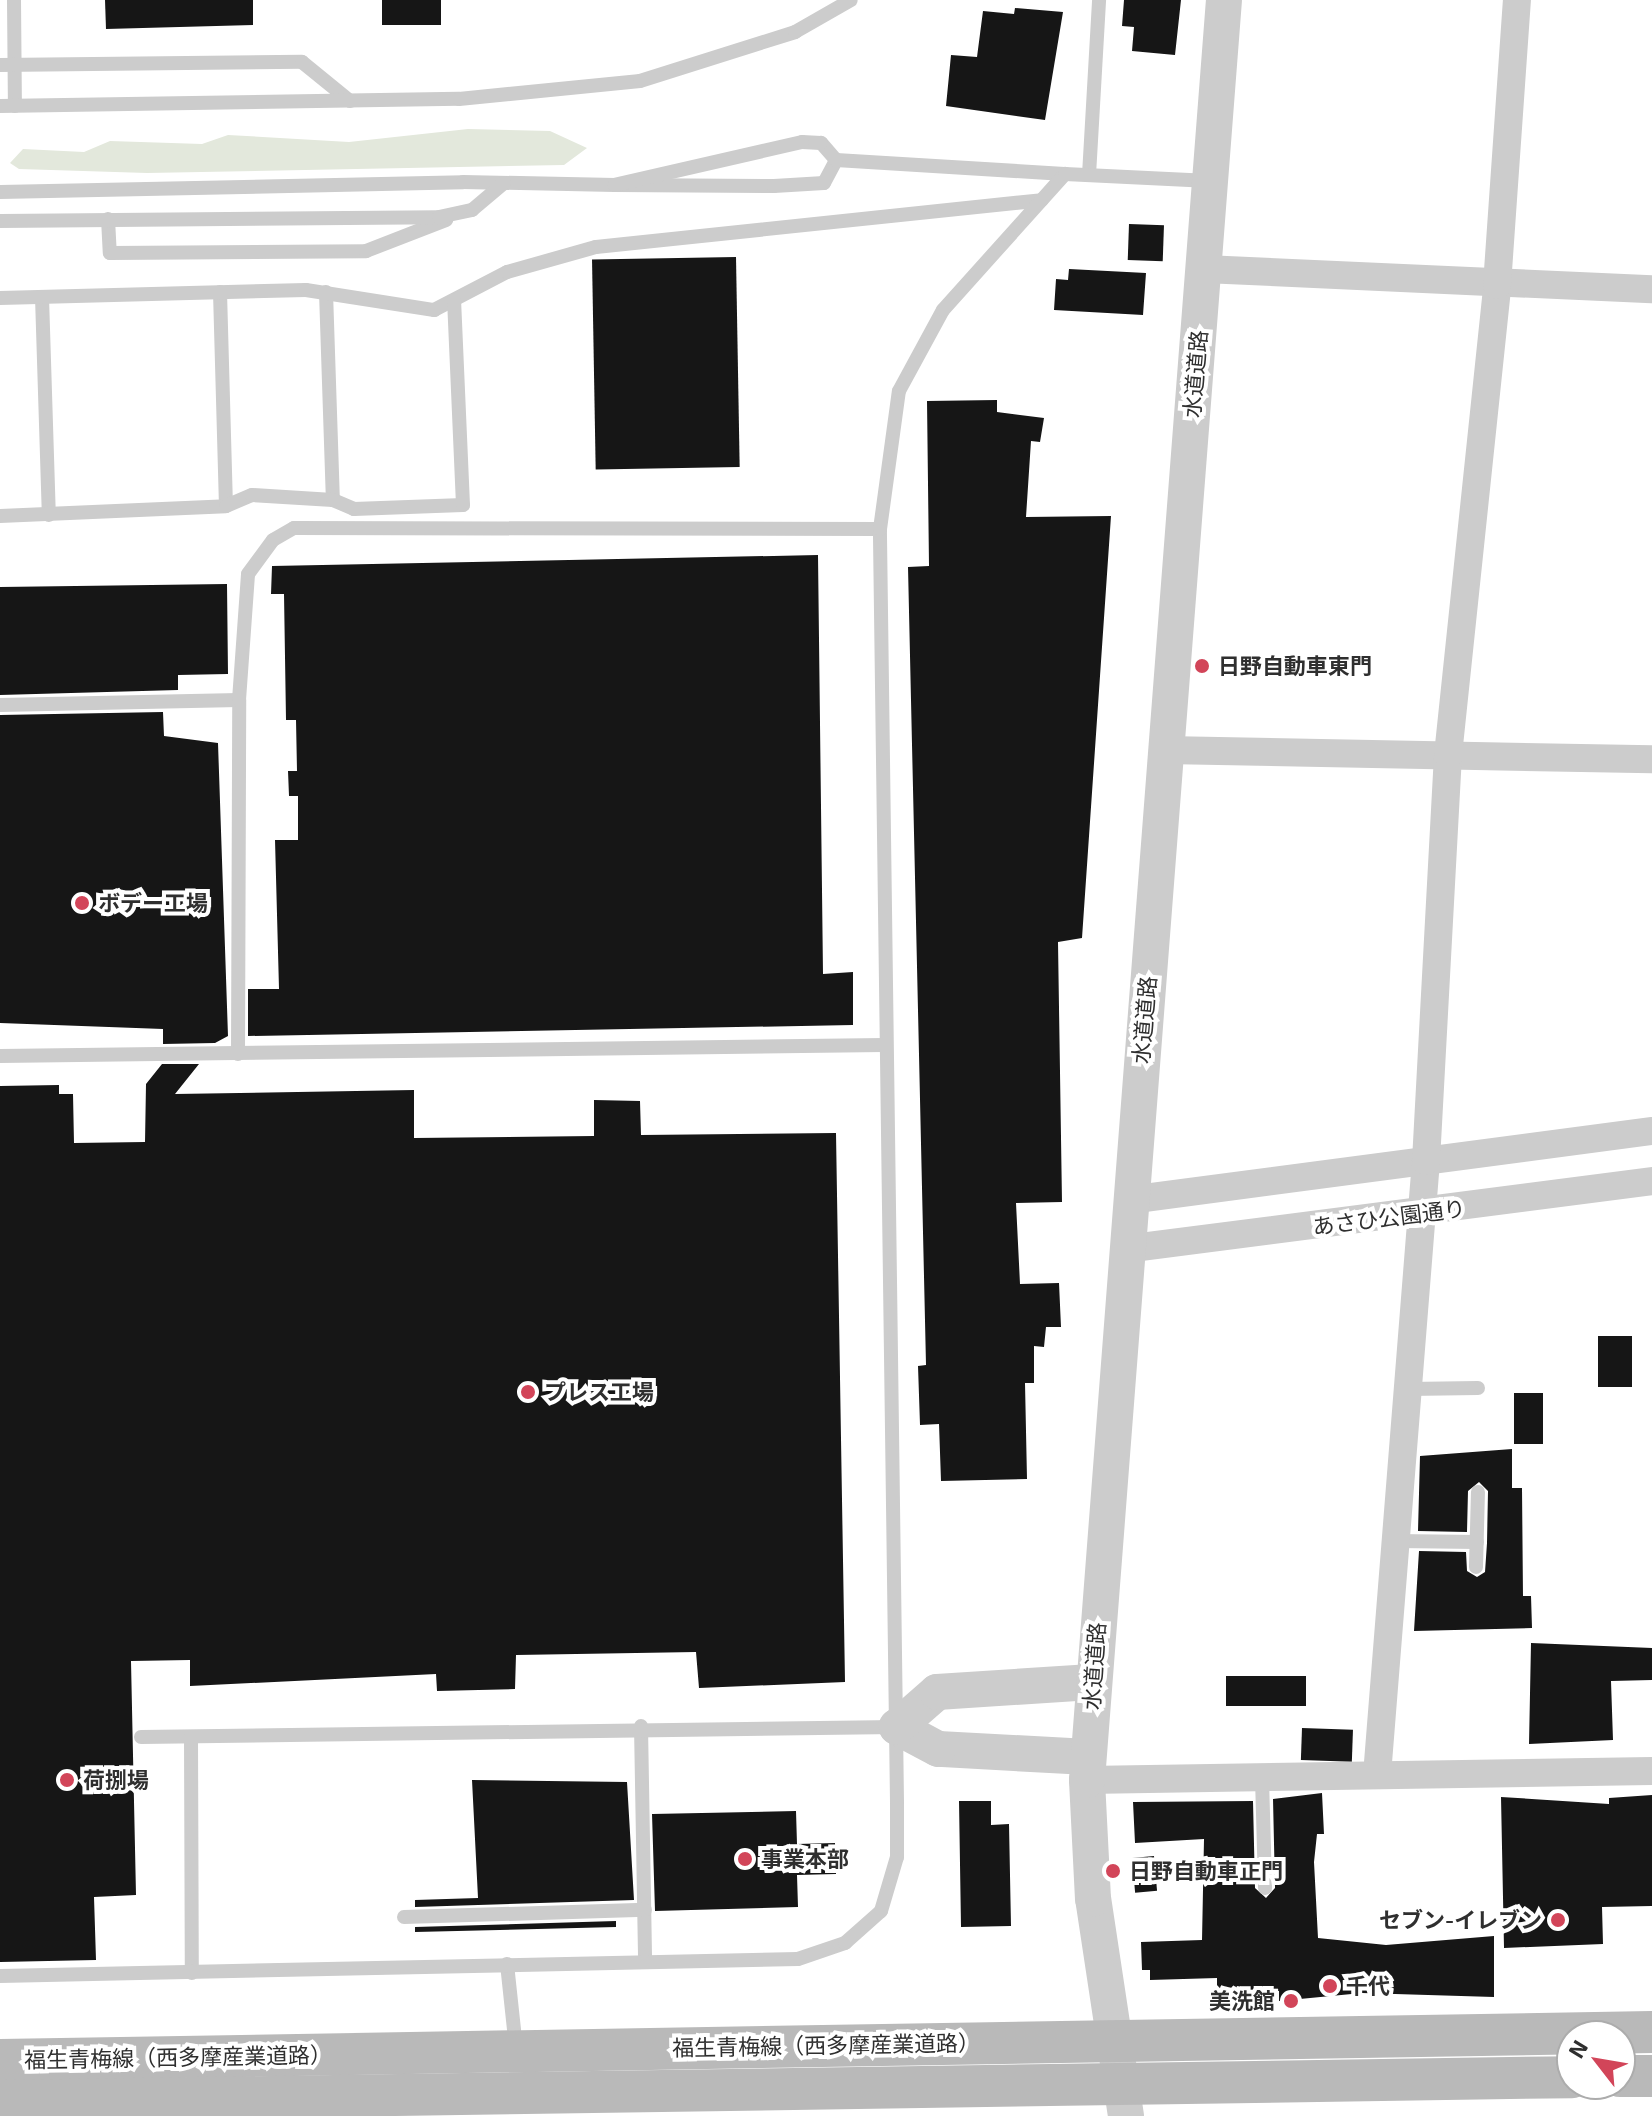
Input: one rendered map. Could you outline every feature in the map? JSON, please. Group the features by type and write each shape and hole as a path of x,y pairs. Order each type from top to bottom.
{"main road":[{"name":"福生青梅線（西多摩産業道路）","path":"0,2060 1652,2032"},
{"name":"福生青梅線（西多摩産業道路）","path":"0,2101 142,2107 1124,2099 1556,2078"}],"street":[{"name":"水道道路","path":"1124,2099 1112,2039 1093,1899 1088,1769 1092,1682 1224,0"},
{"path":"1377,1775 1426,1161 1448,755 1497,285 1517,0"},
{"path":"1204,269 1497,285 1652,289"},
{"path":"1165,750 1652,759"},
{"path":"1129,1200 1652,1131"},
{"name":"あさひ公園通り","path":"1125,1249 1652,1181"},
{"path":"1092,1682 937,1692 897,1727 938,1749 1088,1769 1262,1778 1652,1771"},
{"path":"516,2052 516,2104"}],"lane":[{"path":"14,0 16,64 7,106 459,99 640,81 795,32 851,0"},
{"path":"1089,175 1099,0"},
{"path":"0,65 302,62 350,101"},
{"path":"615,185 802,142 821,143 836,160 1210,182"},
{"path":"0,192 504,183 815,184 833,173 836,160"},
{"path":"0,1976 798,1959 861,1930 890,1892 897,1857 897,1727 884,1045 880,529 899,391 916,351 943,310 1065,174"},
{"path":"108,219 110,253 366,251 457,216 504,183"},
{"path":"0,298 326,292 434,310 507,272 596,247 1042,200"},
{"path":"0,221 457,216"},
{"path":"220,292 226,506"},
{"path":"326,292 333,500"},
{"path":"42,297 49,515"},
{"path":"0,516 226,506 252,495 333,500 354,509 463,505 454,300"},
{"path":"238,1054 239,700 248,574 256,554 294,528 880,529"},
{"path":"0,705 239,700"},
{"path":"0,1056 884,1045"},
{"path":"1408,1389 1478,1388"},
{"path":"1476,1567 1478,1492"},
{"path":"1396,1541 1477,1542"},
{"path":"141,1737 641,1726 897,1727"},
{"path":"641,1726 645,1961"},
{"path":"191,1737 192,1973"},
{"path":"1262,1778 1265,1888"},
{"path":"404,1917 645,1910"},
{"path":"507,1964 516,2052"}],"shaded area":[{"path":"468,129 550,131 587,148 564,165 147,173 19,169 10,163 23,149 84,152 110,141 202,144 228,135 349,142"}],"building":[{"path":"105,0 253,0 253,25 106,29"},
{"path":"382,0 441,0 441,25 382,25"},
{"path":"1124,0 1181,0 1175,55 1132,51 1134,27 1122,26"},
{"path":"1015,8 1063,12 1045,120 946,106 951,55 977,57 983,11 1014,14"},
{"path":"1129,224 1164,225 1163,261 1128,260"},
{"path":"736,257 740,467 596,469 592,260"},
{"path":"1069,269 1146,273 1143,315 1054,310 1056,279 1068,280"},
{"path":"997,400 997,412 1044,418 1040,442 1031,441 1026,517 1111,516 1082,938 1058,942 1062,1202 1016,1203 1020,1284 1059,1283 1061,1327 1046,1327 1044,1347 1034,1346 1034,1383 1025,1383 1027,1479 941,1481 939,1424 920,1425 918,1366 926,1365 908,567 929,566 927,401"},
{"path":"818,555 823,974 853,972 853,1025 248,1036 248,989 279,989 275,840 298,840 298,796 289,796 288,771 297,771 296,720 286,720 284,594 271,594 272,566"},
{"path":"227,584 228,674 178,675 178,690 0,695 0,587"},
{"name":"ボデー工場","path":"163,712 164,736 218,743 228,1036 215,1043 163,1044 163,1029 0,1023 0,715"},
{"name":"プレス工場","path":"162,1064 199,1064 175,1094 414,1090 414,1138 594,1136 594,1100 640,1101 641,1135 836,1133 845,1682 699,1688 696,1652 516,1655 515,1689 437,1691 436,1674 190,1686 190,1660 131,1661 136,1895 94,1897 96,1960 0,1962 0,1086 59,1085 59,1094 73,1094 74,1143 145,1142 146,1084"},
{"path":"1598,1336 1632,1336 1632,1387 1598,1387"},
{"path":"1514,1393 1543,1393 1543,1444 1514,1444"},
{"path":"1512,1449 1512,1488 1522,1488 1523,1596 1531,1596 1532,1628 1414,1631 1419,1551 1466,1552 1467,1571 1477,1577 1485,1572 1487,1543 1488,1491 1479,1482 1468,1491 1467,1532 1418,1531 1420,1456"},
{"path":"1531,1643 1652,1648 1652,1680 1611,1681 1613,1740 1529,1744"},
{"path":"1226,1676 1306,1676 1306,1706 1226,1706"},
{"path":"1302,1728 1353,1730 1352,1762 1301,1760"},
{"path":"472,1780 627,1782 634,1900 415,1907 415,1900 478,1898"},
{"path":"1322,1793 1324,1834 1317,1834 1314,1862 1318,1938 1386,1945 1494,1936 1494,1997 1362,1993 1279,2001 1279,1991 1217,1989 1217,1978 1150,1980 1150,1970 1142,1970 1141,1942 1202,1940 1204,1839 1135,1843 1133,1802 1253,1801 1255,1888 1266,1898 1275,1888 1273,1799"},
{"path":"1652,1795 1652,1906 1602,1907 1603,1944 1504,1948 1501,1797 1609,1804 1609,1798"},
{"path":"959,1801 991,1801 991,1825 1009,1824 1011,1926 961,1927"},
{"name":"事業本部","path":"796,1811 797,1844 835,1843 836,1874 797,1875 798,1907 655,1911 652,1814"},
{"path":"1154,1856 1157,1891 1135,1893 1132,1858"},
{"path":"616,1921 616,1927 415,1932 415,1927"}],"place":[{"name":"日野自動車東門","path":"1202,666"},
{"name":"ボデー工場","path":"82,903"},
{"name":"プレス工場","path":"528,1392"},
{"name":"荷捌場","path":"67,1780"},
{"name":"事業本部","path":"745,1859"},
{"name":"日野自動車正門","path":"1113,1871"},
{"name":"セブン-イレブン","path":"1558,1920"},
{"name":"千代","path":"1330,1986"},
{"name":"美洗館","path":"1291,2001"}]}
